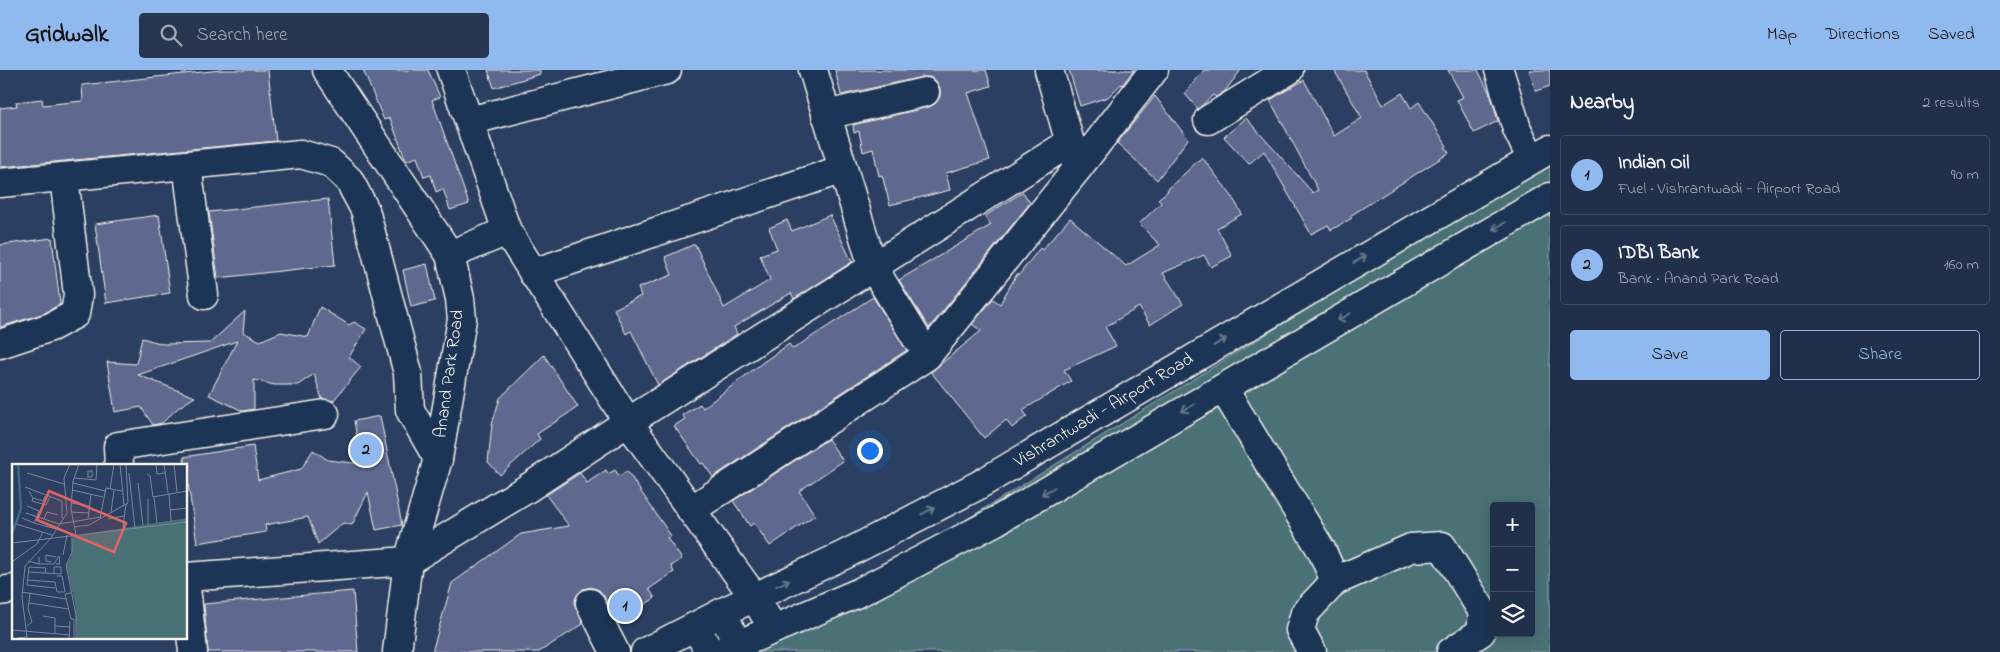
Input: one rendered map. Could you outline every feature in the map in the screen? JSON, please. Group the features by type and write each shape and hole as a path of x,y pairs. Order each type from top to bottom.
{"street":[{"name":"Anand Park Road","path":"327,70 450,255 460,299 462,319 438,458 408,561 398,652"},
{"path":"451,70 507,231 628,422 754,597 774,629"},
{"path":"469,121 667,70"},
{"path":"812,70 873,267 917,339"},
{"path":"1049,70 1069,143 1078,168"},
{"path":"692,510 927,356 1154,70"},
{"path":"1208,120 1290,70"},
{"path":"1499,70 1517,129 1541,154"},
{"path":"826,115 925,92"},
{"path":"188,577 408,561 525,490 628,422 1069,143"},
{"path":"0,183 301,154 331,163 349,180 365,210 408,373 410,410 438,458"},
{"name":"Vishrantwadi - Airport Road","path":"645,652 754,597 844,555 977,486 1541,154"},
{"path":"186,165 204,295"},
{"path":"533,272 843,169"},
{"path":"0,344 51,327 75,314 78,295 64,177"},
{"path":"724,612 732,650 774,629 860,592 996,521 1550,197"},
{"path":"450,255 507,231"},
{"path":"1222,388 1322,551 1335,581"},
{"path":"120,464 118,446 324,414"},
{"path":"1312,652 1300,630 1305,613 1335,581 1411,548 1442,546 1483,612 1481,632 1451,652"},
{"path":"590,603 615,652"},
{"path":"188,606 193,652"},
{"path":"696,626 709,652"}],"green space":[{"path":"1550,159 1550,652 752,652"}],"building":[{"path":"221,70 268,70 276,141 0,167 0,108 17,106 16,102 42,99 43,105 83,101 82,85"},
{"path":"363,70 428,70 440,97 432,100 469,204 450,210 443,189 436,192 431,175 424,177 417,157 406,161 390,118 384,120"},
{"path":"488,70 540,70 540,74 494,88"},
{"path":"835,70 986,70 991,86 968,93 990,160 946,173 950,190 890,205 882,175 879,176 873,149 863,152 859,131 854,133 853,125 929,107 936,103 940,97 940,88 936,81 930,77 922,77 841,95"},
{"path":"1069,70 1134,70 1122,85 1108,97 1080,106"},
{"path":"1204,70 1241,70 1225,91 1216,97 1213,95 1198,109 1185,94"},
{"path":"1334,70 1364,70 1383,105 1402,93 1411,108 1419,102 1447,146 1445,147 1449,153 1350,216 1352,218 1331,230 1328,225 1311,234 1264,151 1249,164 1224,137 1246,118 1313,193 1318,190 1270,100 1304,80 1334,136 1362,118"},
{"path":"1448,70 1478,70 1491,96 1498,121 1474,133 1457,100 1463,97"},
{"path":"1529,70 1550,70 1550,86 1536,91"},
{"path":"1155,96 1188,139 1157,180 1117,143"},
{"path":"1202,157 1231,195 1242,214 1217,228 1232,256 1211,267 1204,255 1163,273 1183,304 1150,325 1139,307 1105,327 1116,346 1064,370 1071,381 1023,410 1027,416 1012,428 1006,420 984,438 931,372 981,331 972,324 993,299 1000,304 1017,274 1019,275 1040,248 1042,250 1070,218 1126,266 1160,245 1139,224 1161,203 1158,199"},
{"path":"1023,192 1030,203 929,328 899,280 991,225 985,216"},
{"path":"328,199 335,265 218,278 209,212"},
{"path":"159,215 170,293 106,303 95,224"},
{"path":"830,215 852,262 794,299 791,293 734,327 737,334 658,385 631,331 626,334 614,309 641,296 638,288 672,275 665,257 695,244 724,308 770,280 760,255 777,249 769,228 787,220 792,231"},
{"path":"52,238 60,304 45,313 0,327 0,245"},
{"path":"427,264 435,301 411,307 403,270"},
{"path":"873,297 907,350 713,477 703,463 701,464 674,426 685,419 682,415 700,404 703,408 789,344 793,349"},
{"path":"320,307 349,325 354,322 366,329 349,357 361,367 333,401 322,399 314,374 298,385 274,385 254,380 254,409 243,411 209,395 237,341 138,375 195,397 179,407 162,423 153,425 141,407 115,412 107,362 136,364 142,338 163,344 210,343 245,311 243,332 260,341 281,332 308,337"},
{"path":"544,355 578,407 537,434 540,439 500,475 488,462 492,424 500,398"},
{"path":"380,416 402,525 376,530 368,492 352,525 343,523 318,544 308,517 265,525 266,532 197,543 188,483 188,464 185,464 184,457 253,446 258,480 301,469 313,450 328,460 362,464 354,421"},
{"path":"828,439 843,461 799,491 815,515 770,546 754,523 750,526 733,501"},
{"path":"606,470 608,474 615,470 619,476 627,471 671,536 667,538 682,559 671,566 674,572 649,589 655,598 617,622 604,596 599,590 591,587 583,589 577,595 574,603 583,624 539,652 432,652 452,583 521,534 569,526 546,495 580,473 587,483"},
{"path":"353,591 358,652 208,652 204,604"}],"place":[{"name":"IDBI Bank","path":"366,450"},
{"name":"Indian Oil","path":"625,606"}]}
